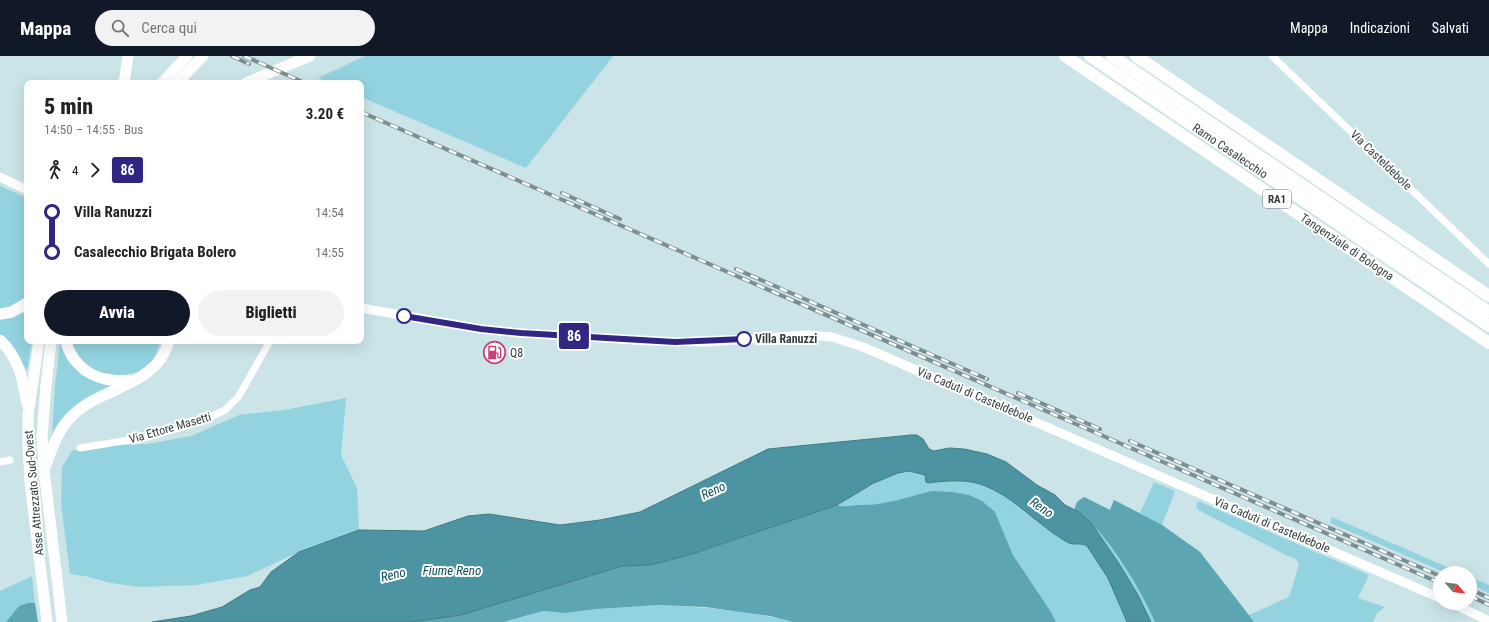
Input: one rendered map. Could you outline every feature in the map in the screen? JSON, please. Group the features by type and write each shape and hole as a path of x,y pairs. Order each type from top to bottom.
{"highway":[{"path":"124,80 128,56"},
{"path":"165,80 187,56"},
{"path":"181,80 204,56"},
{"path":"253,80 310,56"},
{"name":"Tangenziale di Bologna","path":"1066,56 1489,343"},
{"name":"Ramo Casalecchio","path":"1090,56 1489,326"},
{"name":"Ramo Casalecchio","path":"1112,56 1489,312"},
{"path":"1136,56 1489,296"},
{"path":"0,314 11,312 24,305"},
{"path":"0,340 14,357 20,370 28,414"},
{"name":"Asse Attrezzato Sud-Ovest","path":"39,344 28,414 28,446 30,482 46,622"},
{"name":"Asse Attrezzato Sud-Ovest","path":"51,344 43,412 42,437 44,469 62,622"},
{"path":"67,344 70,353 75,360 81,367 89,372 104,379 131,381"},
{"path":"44,469 59,434 69,419 86,404 148,373 156,366 168,344"}],"main road":[{"path":"0,177 24,189"},
{"name":"Via Caduti di Casteldebole","path":"364,309 481,329 521,333 657,342 718,341 820,335 847,341 992,402 1433,595"},
{"path":"1466,610 1489,621"}],"street":[{"name":"Via Casteldebole","path":"1272,56 1489,264"},
{"name":"Via Ettore Masetti","path":"80,448 148,437 200,422 225,410 238,396 268,344"},
{"path":"0,462 10,460"}],"shaded area":[{"path":"365,56 613,56 526,168 364,98 364,80 322,80 318,78"},
{"path":"0,186 24,197 24,300 16,307 0,311"},
{"path":"24,312 24,344 32,344 27,371 10,342 0,334 0,320 13,318"},
{"path":"61,344 66,358 81,375 111,386 52,438 55,385"},
{"path":"71,344 160,344 153,361 138,372 114,377 90,370 73,352"},
{"path":"346,398 341,455 357,488 359,530 299,552 247,576 196,585 140,587 111,583 85,576 70,574 61,503 62,467 72,451 96,446 147,444 191,436 239,415 284,410"},
{"path":"909,471 925,475 928,483 968,481 992,489 1003,495 1067,542 1087,546 1108,578 1127,622 1056,622 1013,555 995,512 932,491 894,502 847,507 837,505 890,475"},
{"path":"1154,482 1175,491 1162,525 1200,552 1249,615 1287,598 1290,594 1299,564 1293,558 1198,510 1196,506 1198,501 1369,575 1358,598 1385,607 1377,613 1373,622 1151,622 1130,583 1100,536 1089,521 1074,510 1077,502 1084,497 1110,510 1114,500 1140,513"},
{"path":"932,491 969,495 982,501 995,512 1013,555 1056,622 793,622 770,616 705,607 659,605 597,609 565,613 543,611 504,622 412,622 461,615 622,566 651,565 692,554 837,505 846,506 877,504 895,501"},
{"path":"1084,497 1110,510 1114,500 1162,525 1200,552 1254,622 1155,622 1131,577 1109,544 1097,529 1074,510 1077,502"},
{"path":"1332,517 1445,566 1433,566 1433,567 1330,523"},
{"path":"32,576 35,603 21,605 6,622 0,622 0,591"},
{"path":"1477,580 1489,585 1489,593 1477,587"},
{"path":"28,603 35,603 38,622 6,622 19,606"},
{"path":"659,605 726,610 793,622 504,622 543,611 565,613 597,609"}],"water":[{"name":"Fiume Reno","path":"917,435 923,439 929,449 934,451 949,448 964,449 987,454 1006,462 1037,485 1055,495 1065,505 1079,512 1092,524 1118,562 1138,595 1151,622 1127,622 1108,578 1087,546 1067,542 1003,495 992,489 968,481 928,483 926,482 925,475 909,471 898,473 874,483 837,505 692,554 651,565 622,566 461,615 412,622 152,622 191,616 222,607 250,590 260,587 271,572 299,552 359,530 424,531 468,516 489,514 560,525 600,520 640,512 768,449"}],"railway":[{"path":"232,56 249,64"},
{"path":"244,56 298,80"},
{"path":"364,113 1433,580"},
{"path":"562,193 620,219"},
{"path":"736,269 987,379"},
{"path":"1018,393 1100,429"},
{"path":"1130,441 1433,573"},
{"path":"1477,592 1489,598"},
{"path":"1477,599 1489,605"}],"bus line":[{"name":"86","path":"404,316 481,329 521,333 675,342 744,339"}],"place":[{"name":"Villa Ranuzzi","path":"744,339"},
{"name":"Q8","path":"495,353"}],"water label":[{"name":"Reno","path":"713,490"},
{"name":"Reno","path":"1042,507"},
{"name":"Reno","path":"393,574"}]}
